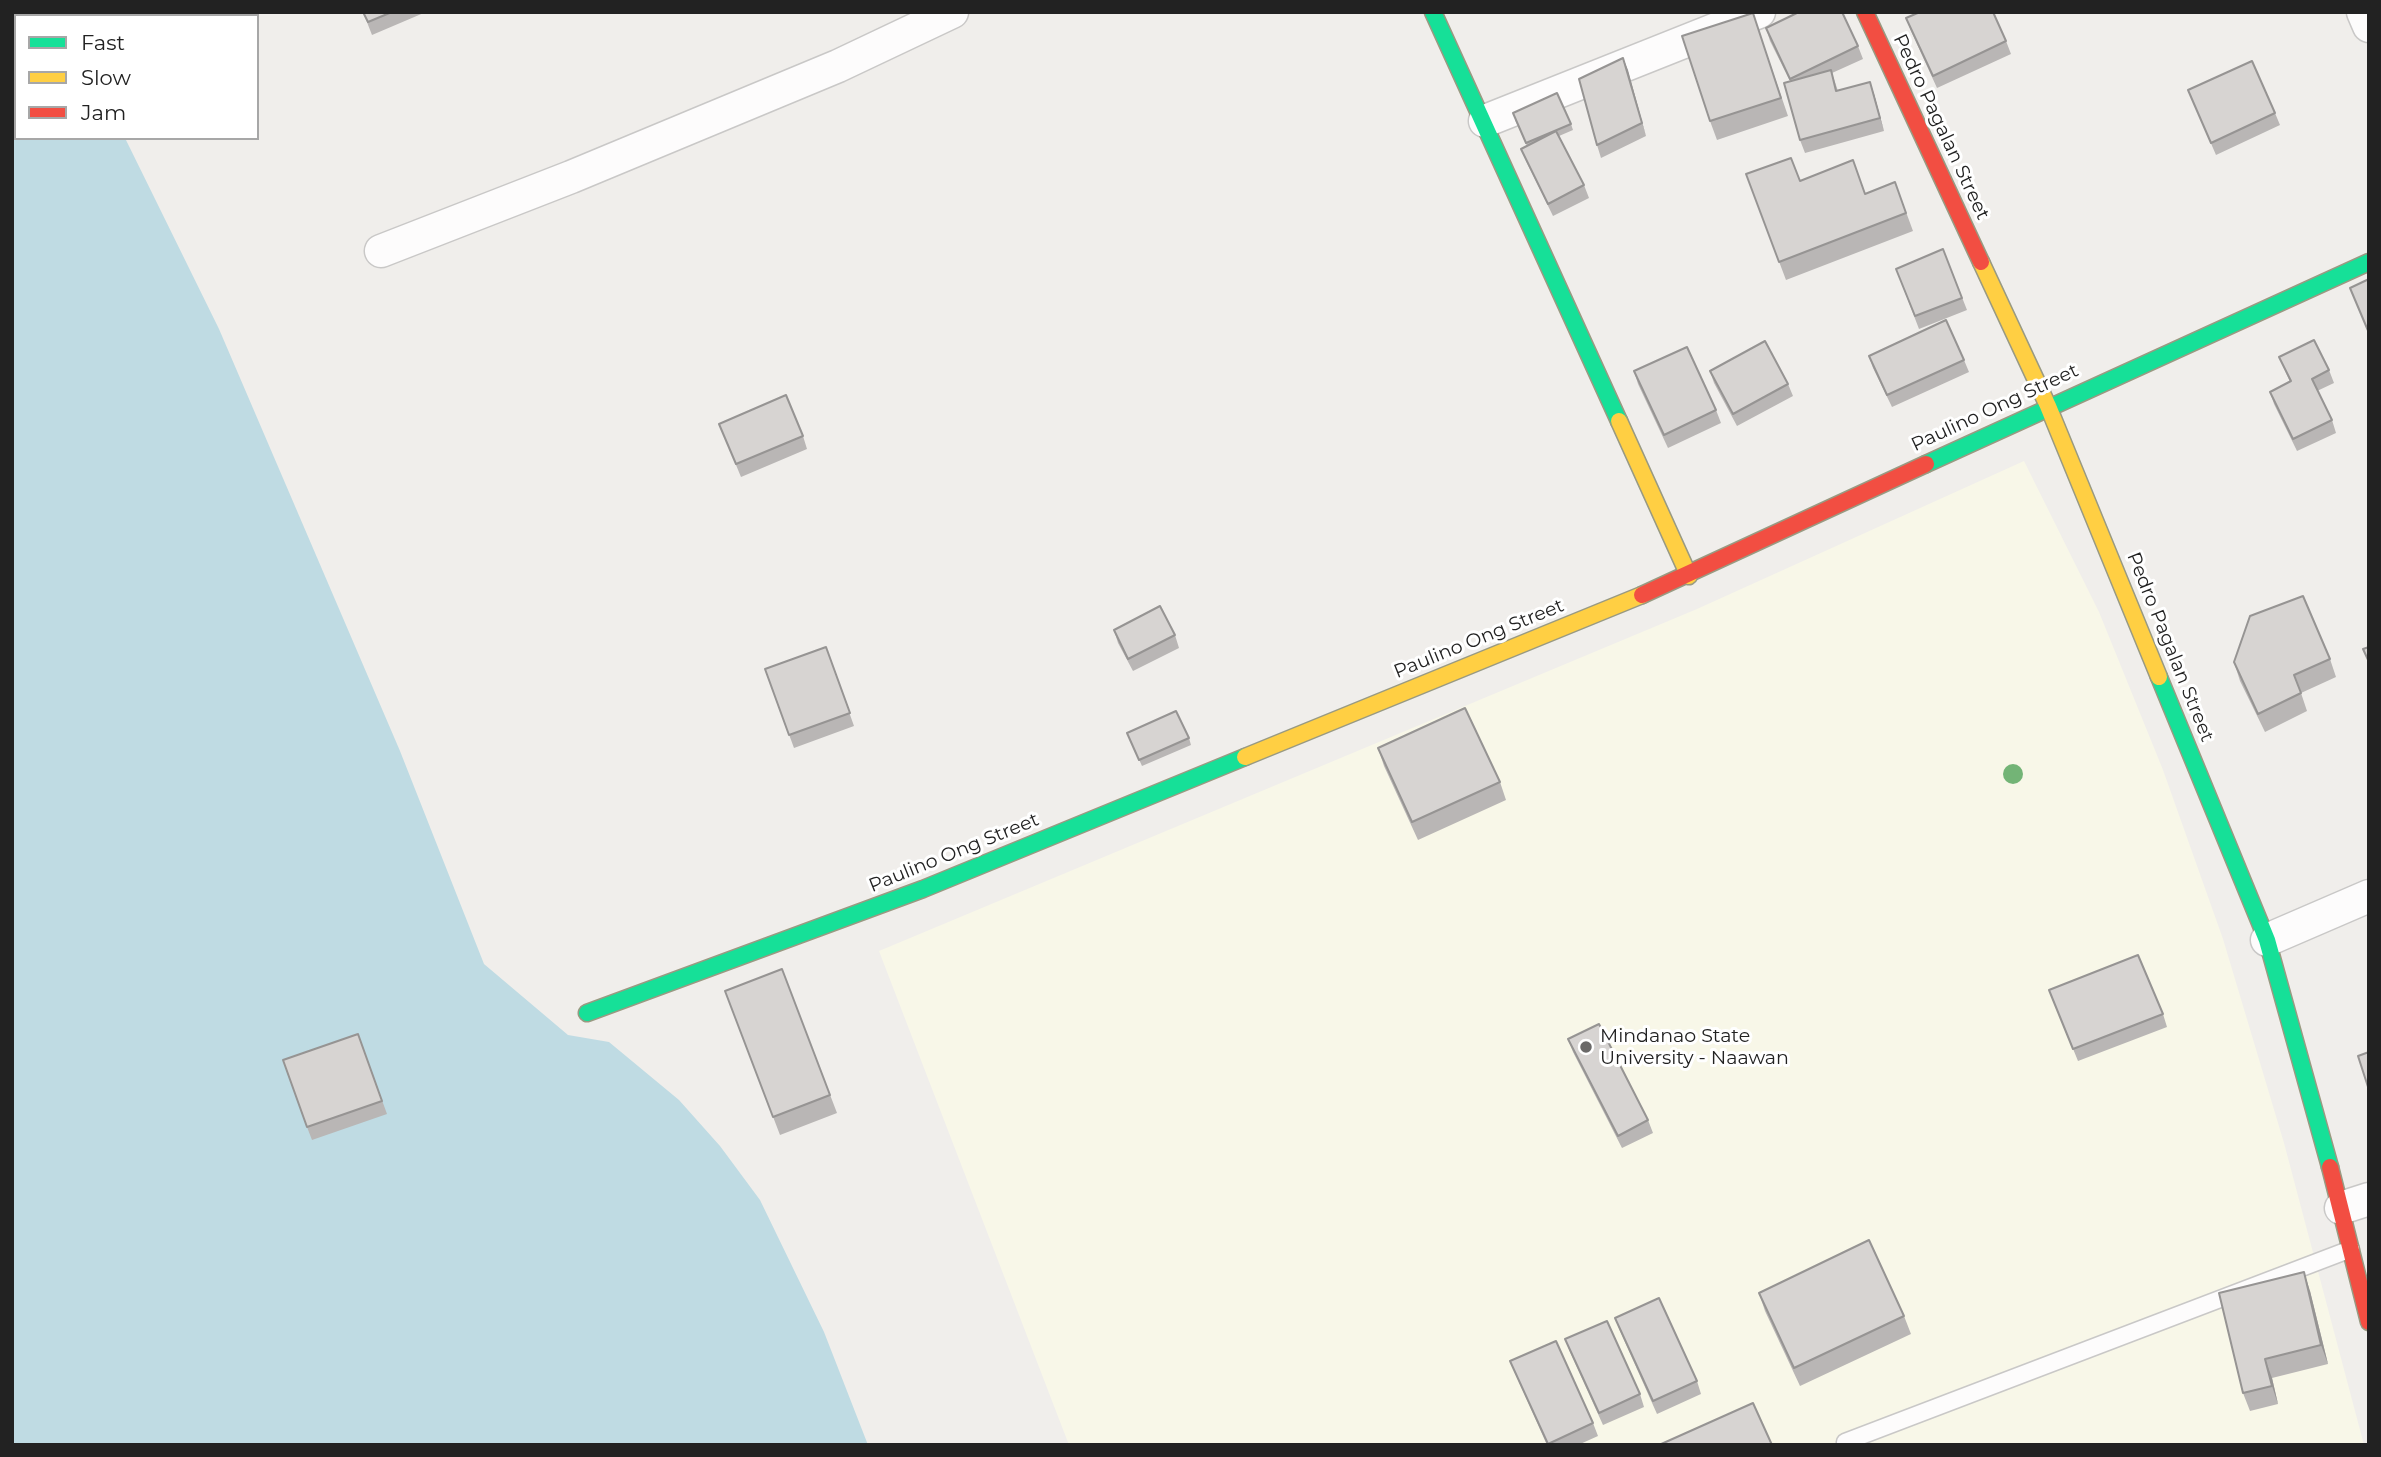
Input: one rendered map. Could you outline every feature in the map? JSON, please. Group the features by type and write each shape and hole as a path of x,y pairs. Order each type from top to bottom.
{"street":[{"path":"381,251 571,177 813,76 952,12"},
{"path":"1433,12 1485,121 1689,576"},
{"path":"1485,121 1759,12"},
{"name":"Pedro Pagalan Street","path":"1865,12 2048,406 2267,940 2355,1204 2351,1249 2369,1322"},
{"path":"2363,12 2369,26"},
{"name":"Paulino Ong Street","path":"587,1013 923,889 1689,576 2048,406 2369,262"},
{"path":"2267,940 2369,896"}],"lane":[{"path":"1845,1443 2351,1249"}],"shaded area":[{"name":"Mindanao State University - Naawan","path":"2024,461 2099,612 2163,770 2223,939 2284,1143 2364,1445 1069,1445 879,951 1697,609"}],"water":[{"path":"12,12 57,12 58,14 14,14 14,140 126,140 219,329 400,751 484,964 568,1035 609,1042 679,1100 720,1146 760,1200 824,1332 868,1445 12,1445"}],"building":[{"path":"363,12 392,12 368,22"},
{"path":"1799,12 1842,12 1858,46 1790,79 1766,28"},
{"path":"1920,12 1993,12 2006,41 1933,76 1906,18"},
{"path":"1753,13 1781,98 1710,121 1682,36"},
{"path":"1623,58 1642,123 1597,145 1579,79"},
{"path":"2252,61 2275,113 2211,143 2188,90"},
{"path":"1831,70 1836,91 1870,82 1880,118 1800,140 1784,83"},
{"path":"1557,93 1571,124 1526,143 1513,113"},
{"path":"1556,131 1584,185 1548,204 1521,149"},
{"path":"1791,158 1800,181 1853,160 1865,194 1895,182 1906,213 1779,262 1746,174"},
{"path":"1943,249 1962,298 1915,316 1896,269"},
{"path":"2369,279 2369,333 2350,288"},
{"path":"1946,320 1964,360 1887,395 1869,356"},
{"path":"2314,340 2329,370 2312,379 2332,420 2293,439 2270,392 2291,381 2279,357"},
{"path":"1765,341 1788,384 1733,414 1710,371"},
{"path":"1687,347 1716,410 1664,435 1634,371"},
{"path":"786,395 803,436 736,464 719,424"},
{"path":"2303,596 2330,659 2294,675 2301,693 2258,714 2234,662 2250,616"},
{"path":"1160,606 1175,635 1128,659 1114,630"},
{"path":"826,647 850,713 789,735 765,669"},
{"path":"2369,647 2369,662 2363,649"},
{"path":"1465,708 1500,782 1412,822 1378,748"},
{"path":"1176,711 1189,738 1139,760 1127,733"},
{"path":"2138,955 2163,1014 2073,1049 2049,990"},
{"path":"782,969 830,1095 773,1117 725,991"},
{"path":"1599,1024 1648,1120 1618,1136 1568,1039"},
{"path":"358,1034 382,1101 307,1127 283,1060"},
{"path":"2369,1052 2369,1090 2358,1056"},
{"path":"1869,1240 1904,1316 1794,1368 1759,1293"},
{"path":"2304,1272 2321,1345 2265,1359 2272,1386 2243,1393 2219,1293"},
{"path":"1659,1298 1697,1381 1653,1401 1615,1318"},
{"path":"1607,1321 1640,1394 1599,1413 1565,1339"},
{"path":"1556,1341 1593,1423 1548,1444 1510,1361"},
{"path":"1753,1403 1772,1445 1659,1445"}],"traffic: fast":[{"path":"1433,12 1619,421"},
{"path":"1926,464 2369,262"},
{"path":"2159,677 2267,940 2330,1167"},
{"path":"587,1013 923,889 1245,757"}],"traffic: slow":[{"path":"1981,262 2048,406 2159,677"},
{"path":"1619,421 1689,576"},
{"path":"1245,757 1642,595"}],"traffic: jam":[{"path":"1865,12 1981,262"},
{"path":"1642,595 1926,464"},
{"path":"2330,1167 2369,1322"}],"place":[{"name":"Mindanao State University - Naawan","path":"1586,1047"}]}
